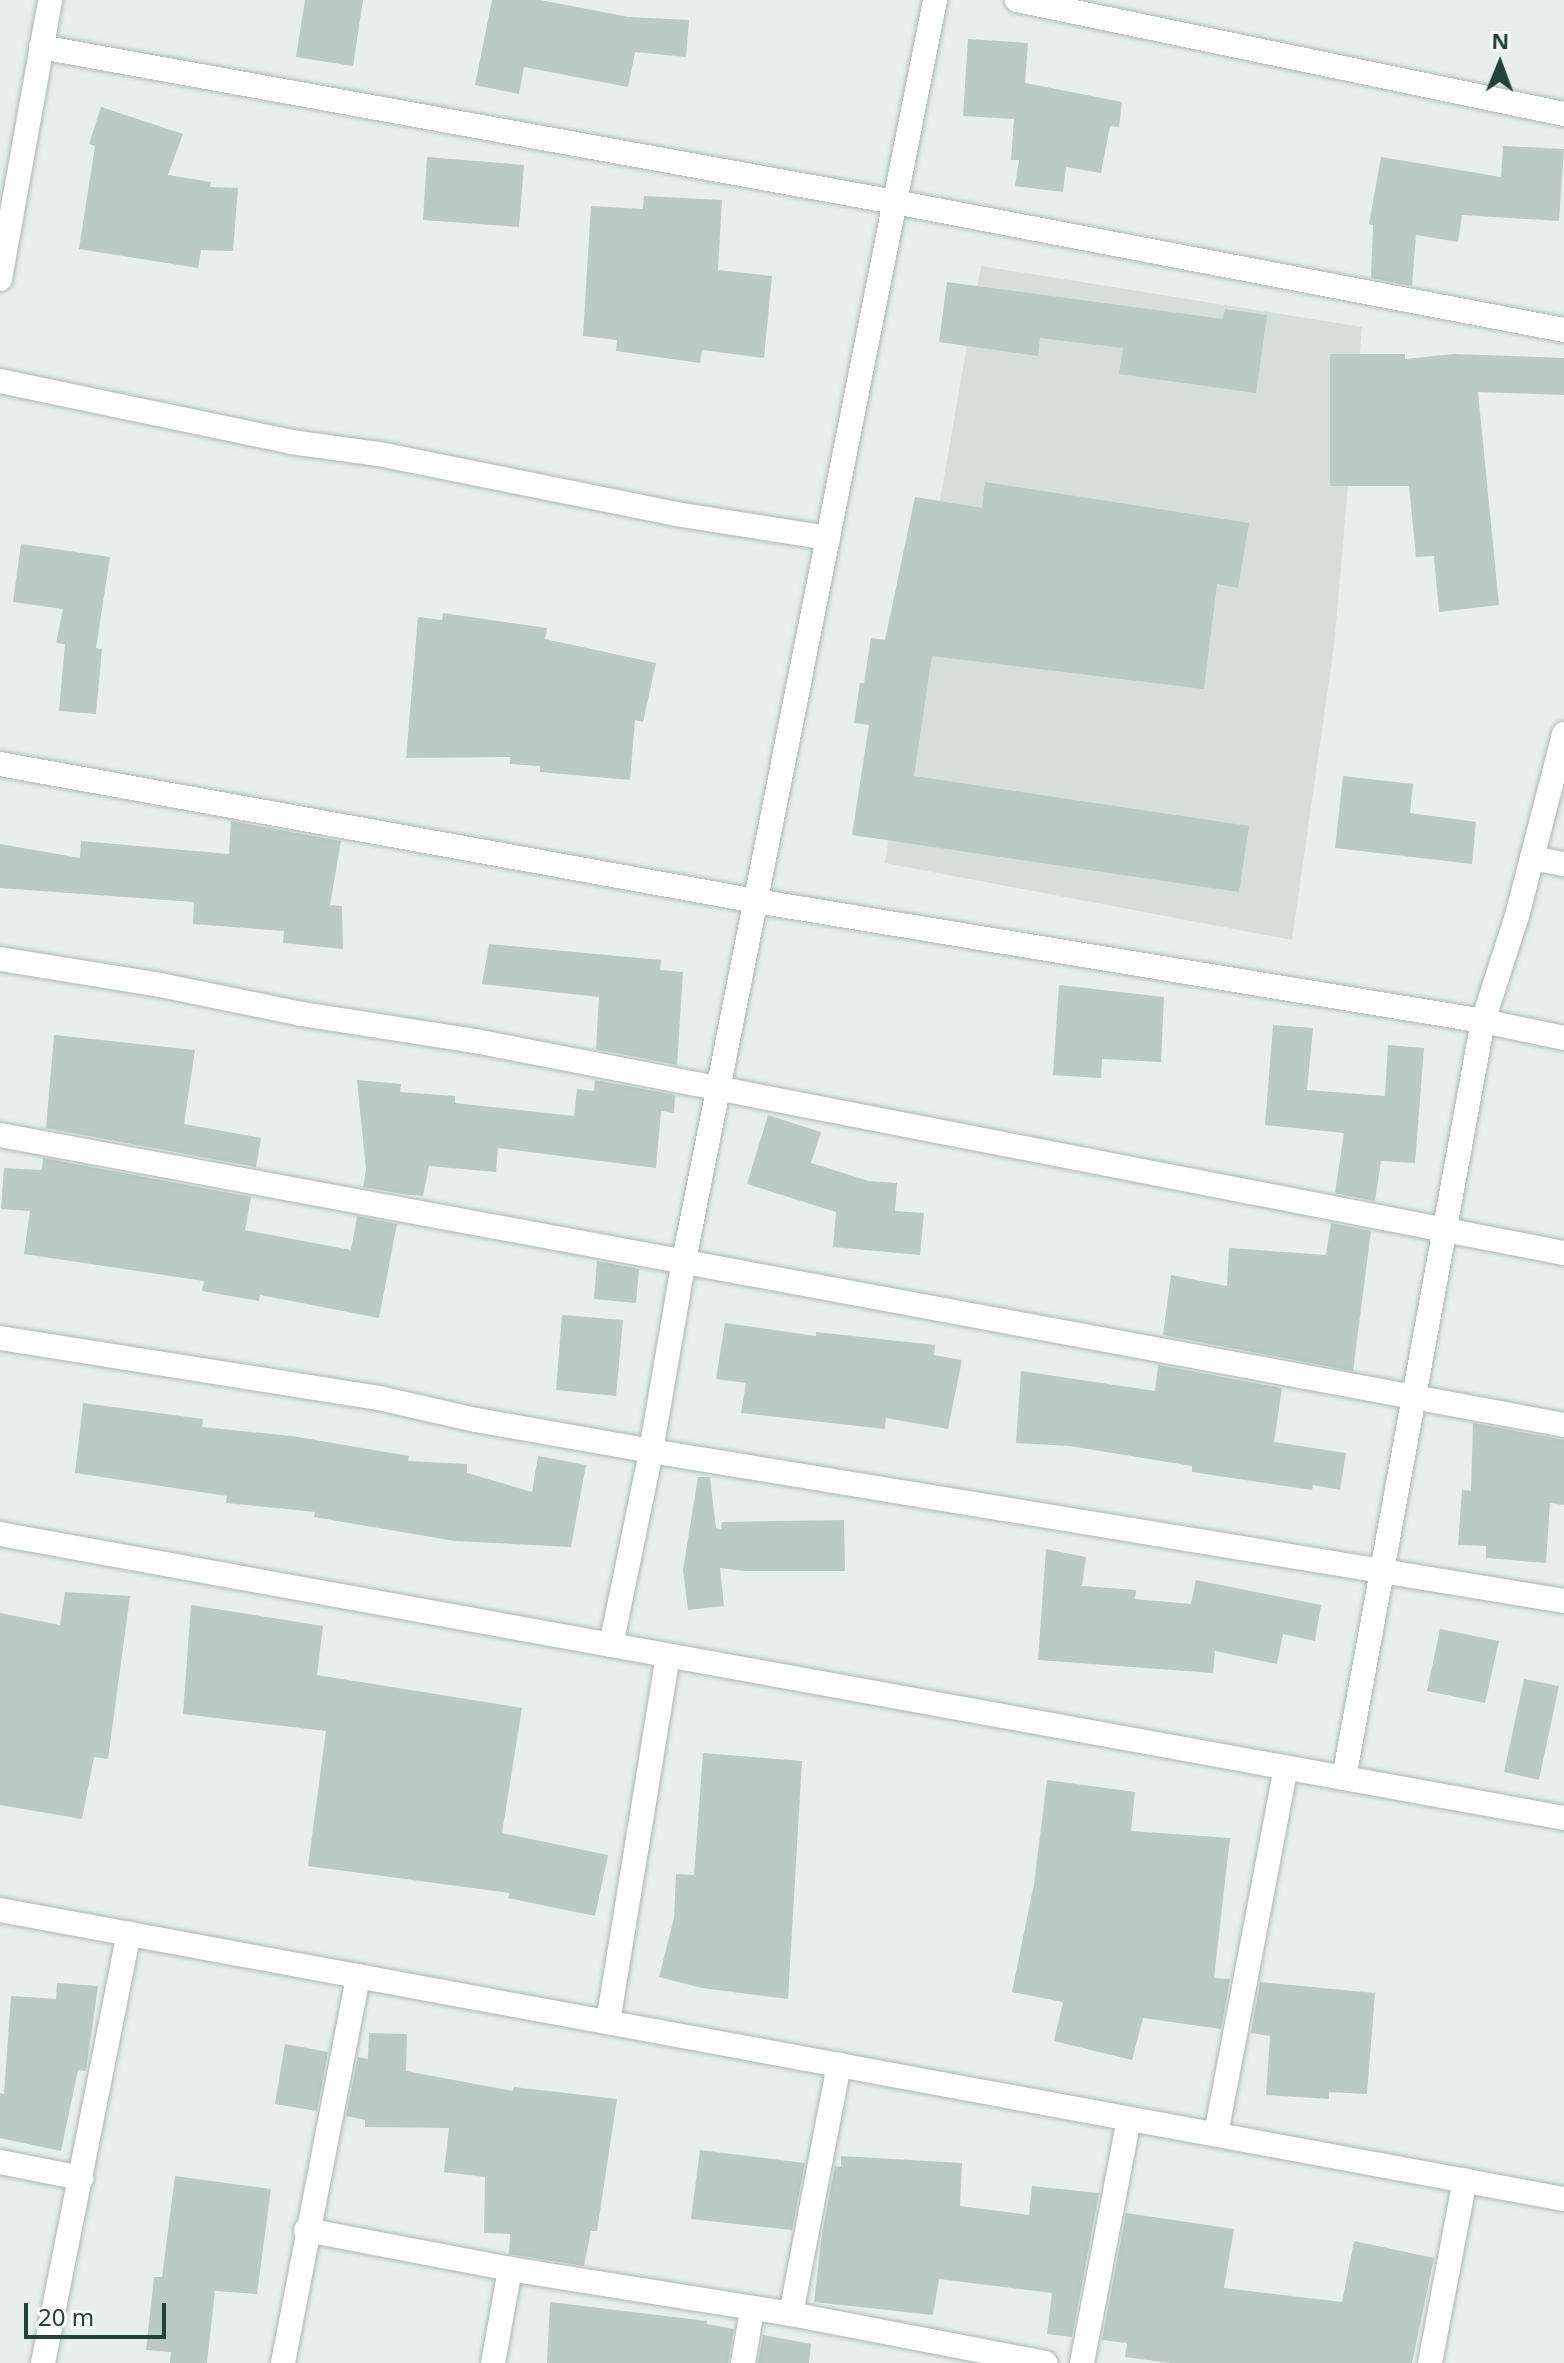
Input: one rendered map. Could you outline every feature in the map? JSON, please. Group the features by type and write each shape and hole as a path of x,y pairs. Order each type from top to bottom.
{"street":[{"path":"0,279 50,0"},
{"path":"611,1645 651,1451 684,1260 935,0"},
{"path":"1017,0 1564,114"},
{"path":"41,47 895,202 1564,330"},
{"path":"0,381 291,442 379,454 676,514 828,538"},
{"path":"1344,1778 1447,1232 1483,1021 1532,858 1564,734"},
{"path":"0,764 756,901 1483,1021 1564,1038"},
{"path":"1532,858 1564,864"},
{"path":"0,959 160,985 302,1014 475,1041 1564,1253"},
{"path":"0,1135 1564,1425"},
{"path":"0,1338 379,1398 476,1420 651,1451 1382,1568 1564,1601"},
{"path":"0,1534 1564,1818"},
{"path":"608,2022 668,1656"},
{"path":"1216,2134 1286,1768"},
{"path":"0,1910 1564,2199"},
{"path":"43,2363 129,1934"},
{"path":"283,2363 306,2230 358,1976"},
{"path":"791,2314 839,2065"},
{"path":"1082,2363 1129,2119"},
{"path":"0,2162 81,2178"},
{"path":"1430,2363 1465,2180"},
{"path":"306,2230 510,2269 791,2314 976,2356 1045,2363"},
{"path":"493,2363 510,2269"},
{"path":"743,2363 752,2310"}],"shaded area":[{"path":"981,266 1362,327 1334,646 1292,940 885,863 927,574"}],"building":[{"path":"305,0 363,0 353,66 296,57"},
{"path":"492,0 540,0 629,17 689,20 686,57 635,52 628,87 524,67 519,94 475,85"},
{"path":"968,39 1028,43 1025,83 1122,102 1119,127 1110,126 1101,173 1066,167 1063,192 1015,186 1019,160 1011,160 1014,119 963,116"},
{"path":"101,107 183,134 168,175 211,182 210,187 238,188 233,251 201,250 198,268 79,249 95,146 89,144"},
{"path":"1503,146 1564,149 1559,221 1462,215 1458,242 1416,235 1412,286 1371,278 1373,225 1369,224 1381,157 1501,177"},
{"path":"427,157 524,165 519,227 423,220"},
{"path":"644,196 722,200 718,270 772,276 764,358 702,350 700,363 616,351 617,340 583,336 591,206 643,209"},
{"path":"947,282 1223,319 1225,309 1267,315 1256,393 1119,374 1123,348 1040,338 1038,356 939,342"},
{"path":"1330,354 1405,354 1405,359 1454,354 1564,358 1564,395 1478,392 1499,605 1439,612 1434,556 1416,557 1409,486 1330,486"},
{"path":"985,482 1249,523 1238,588 1217,584 1204,689 932,656 914,776 1249,826 1239,892 852,835 869,725 854,723 860,683 864,683 871,638 885,640 915,497 982,508"},
{"path":"21,544 110,557 96,648 102,649 96,714 59,711 65,644 56,643 63,609 13,602"},
{"path":"443,613 547,628 545,639 656,663 643,722 635,720 630,780 540,772 540,766 510,764 510,757 406,758 418,617 442,620"},
{"path":"1343,776 1413,784 1410,813 1476,822 1472,864 1335,848"},
{"path":"231,821 341,841 330,905 342,906 343,949 283,943 284,931 193,924 194,902 0,888 0,844 80,858 81,841 229,854"},
{"path":"489,944 661,960 660,970 683,972 677,1065 596,1049 599,997 482,984"},
{"path":"1059,985 1164,997 1161,1062 1102,1059 1101,1078 1053,1075"},
{"path":"1273,1025 1313,1028 1307,1090 1385,1096 1388,1045 1424,1048 1415,1163 1381,1161 1375,1201 1335,1193 1344,1133 1265,1125"},
{"path":"54,1035 195,1050 184,1124 261,1138 256,1167 46,1128"},
{"path":"357,1080 401,1084 400,1092 455,1096 455,1103 574,1116 577,1089 594,1091 595,1080 675,1095 674,1113 661,1111 656,1168 498,1148 496,1172 429,1166 423,1196 403,1194 363,1187 366,1170"},
{"path":"768,1115 821,1132 811,1163 869,1181 897,1183 895,1211 924,1213 920,1255 833,1247 836,1212 747,1184"},
{"path":"43,1158 251,1197 245,1230 351,1250 357,1216 397,1224 379,1318 260,1295 259,1301 202,1291 204,1281 24,1254 30,1211 1,1209 4,1168 42,1170"},
{"path":"1331,1223 1371,1231 1353,1371 1163,1335 1171,1275 1227,1286 1229,1248 1326,1255"},
{"path":"597,1261 639,1269 636,1303 594,1299"},
{"path":"562,1315 623,1320 616,1396 556,1390"},
{"path":"725,1323 816,1336 816,1332 935,1345 934,1355 962,1360 948,1429 886,1418 885,1429 741,1413 746,1383 716,1379"},
{"path":"1158,1365 1282,1388 1274,1442 1346,1453 1340,1490 1313,1485 1312,1490 1192,1472 1192,1466 1070,1446 1016,1443 1021,1371 1155,1391"},
{"path":"83,1403 203,1419 202,1427 292,1436 409,1456 408,1461 467,1464 467,1473 532,1492 538,1456 586,1465 571,1547 455,1541 314,1517 315,1512 226,1503 227,1496 75,1473"},
{"path":"1473,1423 1564,1440 1564,1505 1550,1503 1546,1563 1486,1558 1486,1546 1458,1545 1462,1490 1471,1491"},
{"path":"698,1477 710,1477 716,1528 721,1529 722,1522 844,1520 845,1571 744,1571 720,1568 724,1606 688,1610 683,1570"},
{"path":"1046,1549 1086,1557 1082,1586 1136,1590 1135,1599 1191,1604 1196,1580 1321,1605 1315,1641 1283,1634 1277,1664 1215,1651 1213,1673 1038,1660"},
{"path":"65,1592 130,1596 108,1759 94,1757 82,1819 0,1805 0,1613 60,1625"},
{"path":"191,1605 323,1626 317,1675 522,1708 502,1833 608,1855 595,1916 508,1898 510,1893 308,1866 326,1731 183,1714"},
{"path":"1440,1629 1499,1641 1485,1703 1427,1691"},
{"path":"1524,1679 1559,1686 1539,1780 1504,1772"},
{"path":"703,1753 802,1761 788,1999 702,1988 659,1977 674,1918 676,1874 694,1875"},
{"path":"1047,1780 1135,1792 1131,1831 1230,1838 1214,1978 1230,1979 1221,2029 1143,2018 1132,2060 1054,2041 1063,2002 1012,1992 1034,1884"},
{"path":"1260,1982 1375,1993 1367,2094 1329,2092 1329,2099 1266,2095 1270,2036 1251,2033"},
{"path":"57,1983 98,1986 86,2071 78,2070 61,2151 0,2138 0,2093 4,2094 11,1996 56,1999"},
{"path":"369,2033 407,2034 406,2071 513,2091 514,2087 617,2099 597,2231 591,2231 584,2266 509,2254 510,2234 484,2233 485,2177 444,2172 449,2128 365,2127 365,2120 346,2116 358,2057 368,2059"},
{"path":"285,2044 328,2052 317,2111 275,2104"},
{"path":"700,2150 805,2163 792,2230 691,2219"},
{"path":"841,2156 962,2163 960,2206 1029,2215 1032,2186 1099,2193 1072,2337 1047,2334 1052,2293 939,2279 933,2315 814,2302 822,2234 835,2166 841,2167"},
{"path":"175,2176 271,2189 257,2294 215,2291 207,2363 170,2363 171,2352 146,2350 154,2277 162,2277"},
{"path":"1126,2213 1234,2229 1224,2288 1342,2302 1354,2241 1434,2258 1412,2363 1170,2363 1125,2357 1127,2343 1102,2340"},
{"path":"550,2302 707,2321 707,2324 734,2329 728,2363 547,2363"},
{"path":"763,2335 811,2344 809,2363 758,2363"}]}
